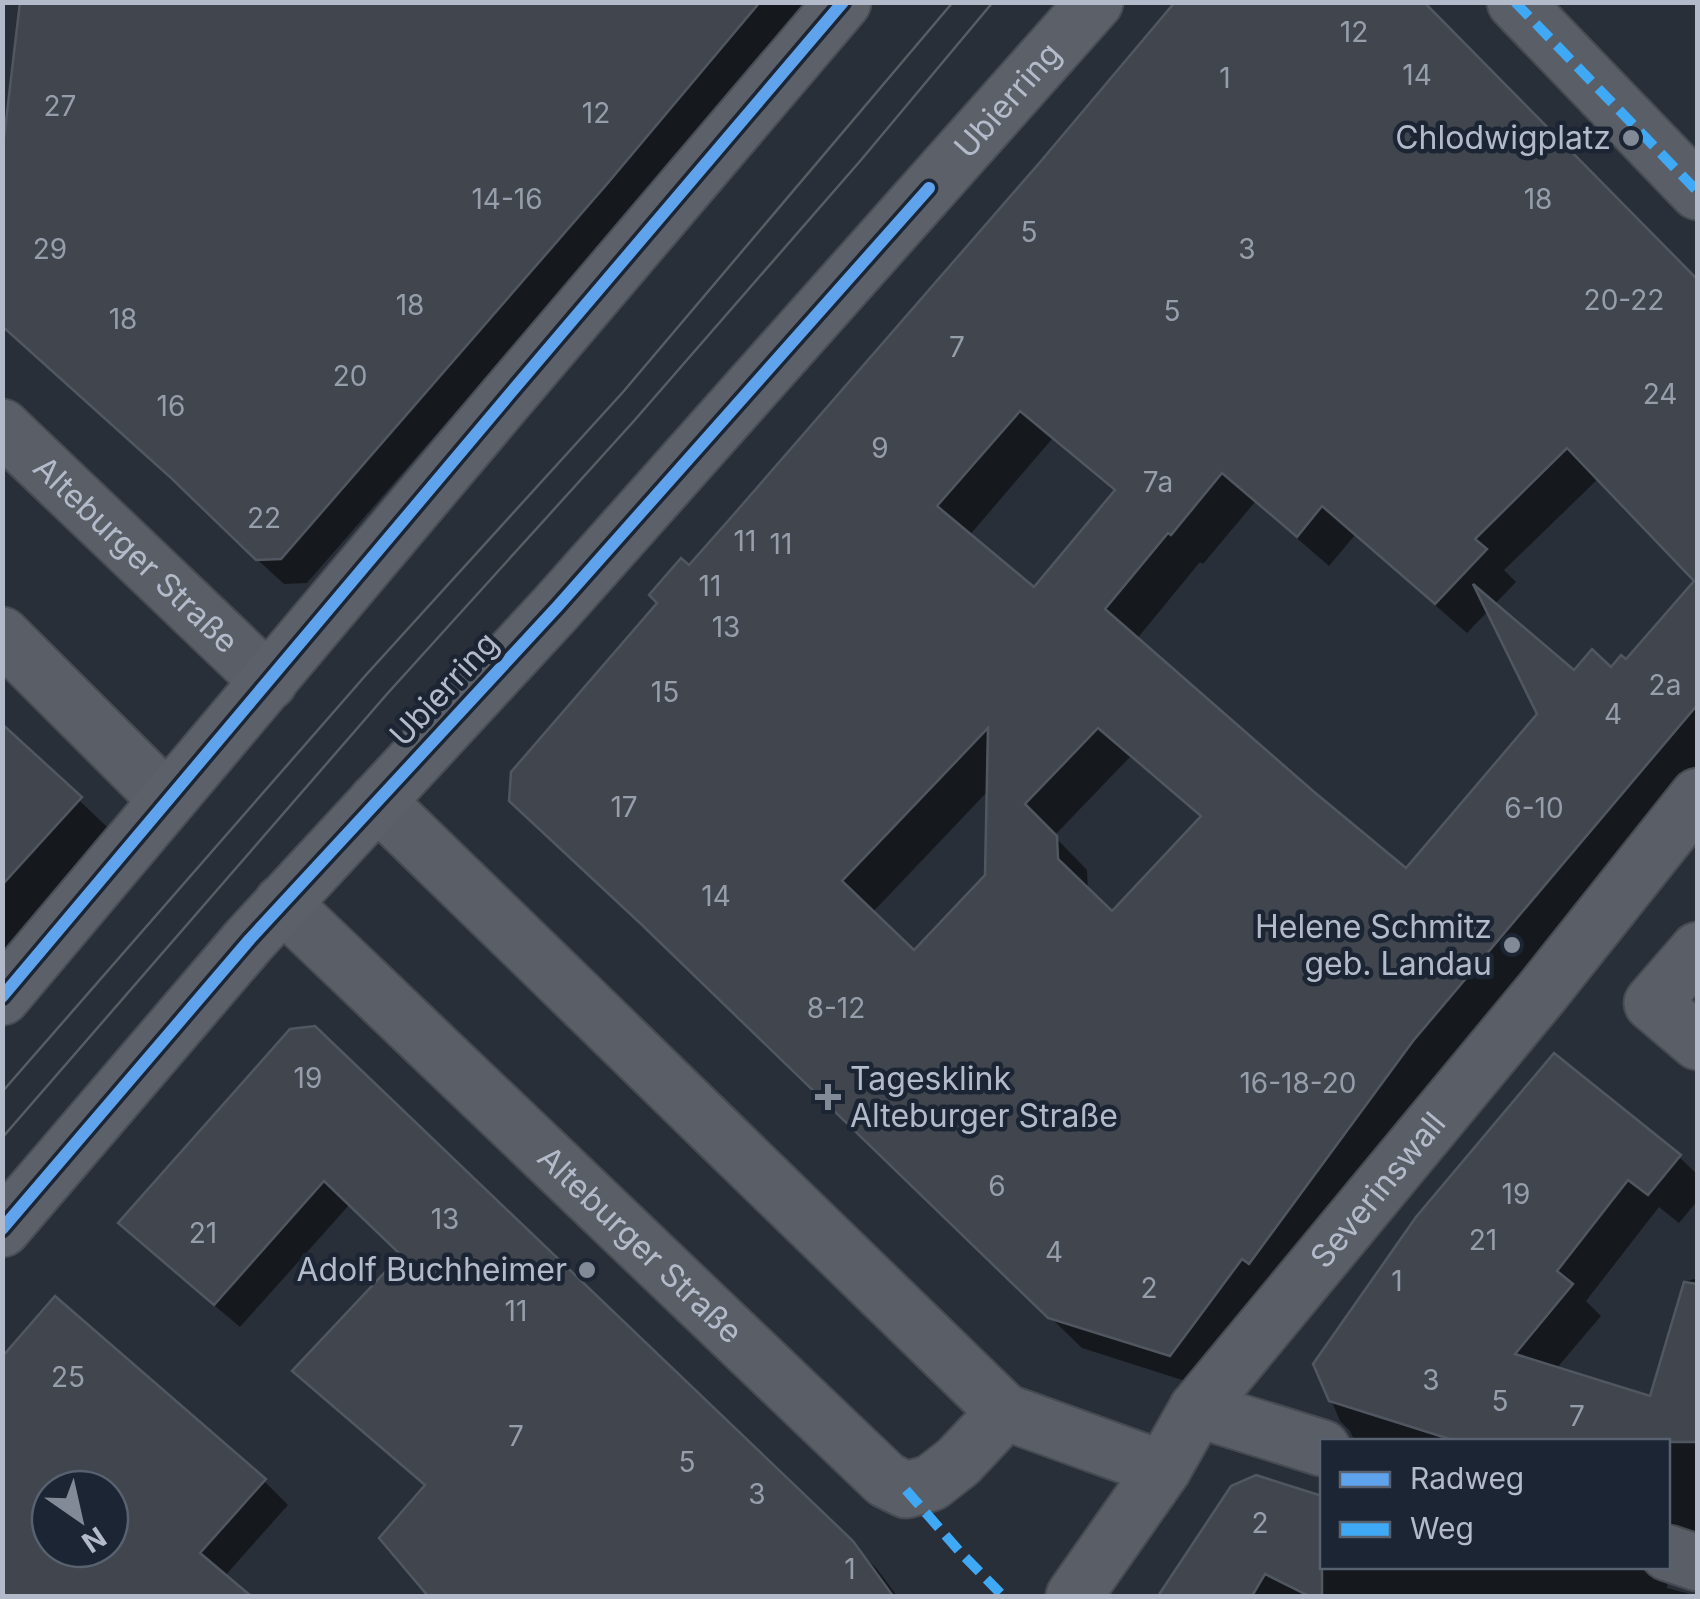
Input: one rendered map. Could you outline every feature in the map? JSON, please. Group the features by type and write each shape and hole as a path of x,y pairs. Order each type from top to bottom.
{"main road":[{"path":"2,997 843,2"},
{"name":"Ubierring","path":"2,1229 282,903 557,607 1096,2"}],"street":[{"path":"1515,2 1698,192"},
{"name":"Alteburger Straße","path":"2,427 270,682"},
{"path":"2,635 167,800"},
{"name":"Severinswall","path":"1074,1596 1163,1469 1197,1409 1543,991 1698,796"},
{"path":"377,801 1006,1412 1163,1469"},
{"name":"Alteburger Straße","path":"282,903 886,1480 906,1490 931,1483 958,1462 1006,1412"},
{"path":"1698,950 1652,1004 1698,1042"},
{"path":"1197,1409 1320,1447"},
{"path":"1670,1554 1698,1562"}],"building":[{"path":"20,2 760,2 281,559 256,560 2,326 2,155"},
{"path":"1175,2 1424,2 1698,280 1698,704 1413,1041 1249,1264 1242,1259 1170,1356 1048,1318 509,801 511,772 657,603 649,595 681,558 689,565","holes":["1020,411 1115,490 1034,587 937,506","1567,448 1694,581 1626,659 1621,655 1611,667 1592,649 1574,670 1473,584 1537,714 1406,868 1105,609 1222,473 1297,537 1322,506 1435,604 1487,549 1475,539","988,728 985,875 914,950 842,881","1098,728 1201,816 1112,911 1058,859 1057,836 1025,804"]},
{"path":"2,724 82,797 2,885"},
{"path":"315,1026 853,1541 893,1596 428,1596 379,1538 425,1485 292,1371 401,1255 324,1181 214,1305 118,1223 290,1029"},
{"path":"1554,1053 1681,1155 1648,1195 1628,1180 1557,1271 1573,1284 1515,1354 1650,1396 1684,1282 1698,1284 1698,1442 1449,1439 1329,1401 1313,1364 1416,1217"},
{"path":"55,1296 266,1479 200,1553 251,1596 2,1596 2,1357"},
{"path":"1256,1475 1320,1495 1322,1596 1309,1596 1265,1574 1252,1596 1158,1596 1231,1486"}],"tram line":[{"path":"2,1092 365,676 623,392 953,2"},
{"path":"2,1138 387,694 633,422 993,2"}],"marked path":[{"path":"1515,2 1698,192"},
{"path":"906,1490 1003,1596"}],"cycle path":[{"path":"2,997 843,2"},
{"path":"2,1229 250,939 557,607 929,188"}],"place":[{"name":"Chlodwigplatz","path":"1631,138"},
{"name":"Helene Schmitz geb. Landau","path":"1512,945"},
{"name":"Tagesklink Alteburger Straße","path":"828,1097"},
{"name":"Adolf Buchheimer","path":"587,1270"}]}
